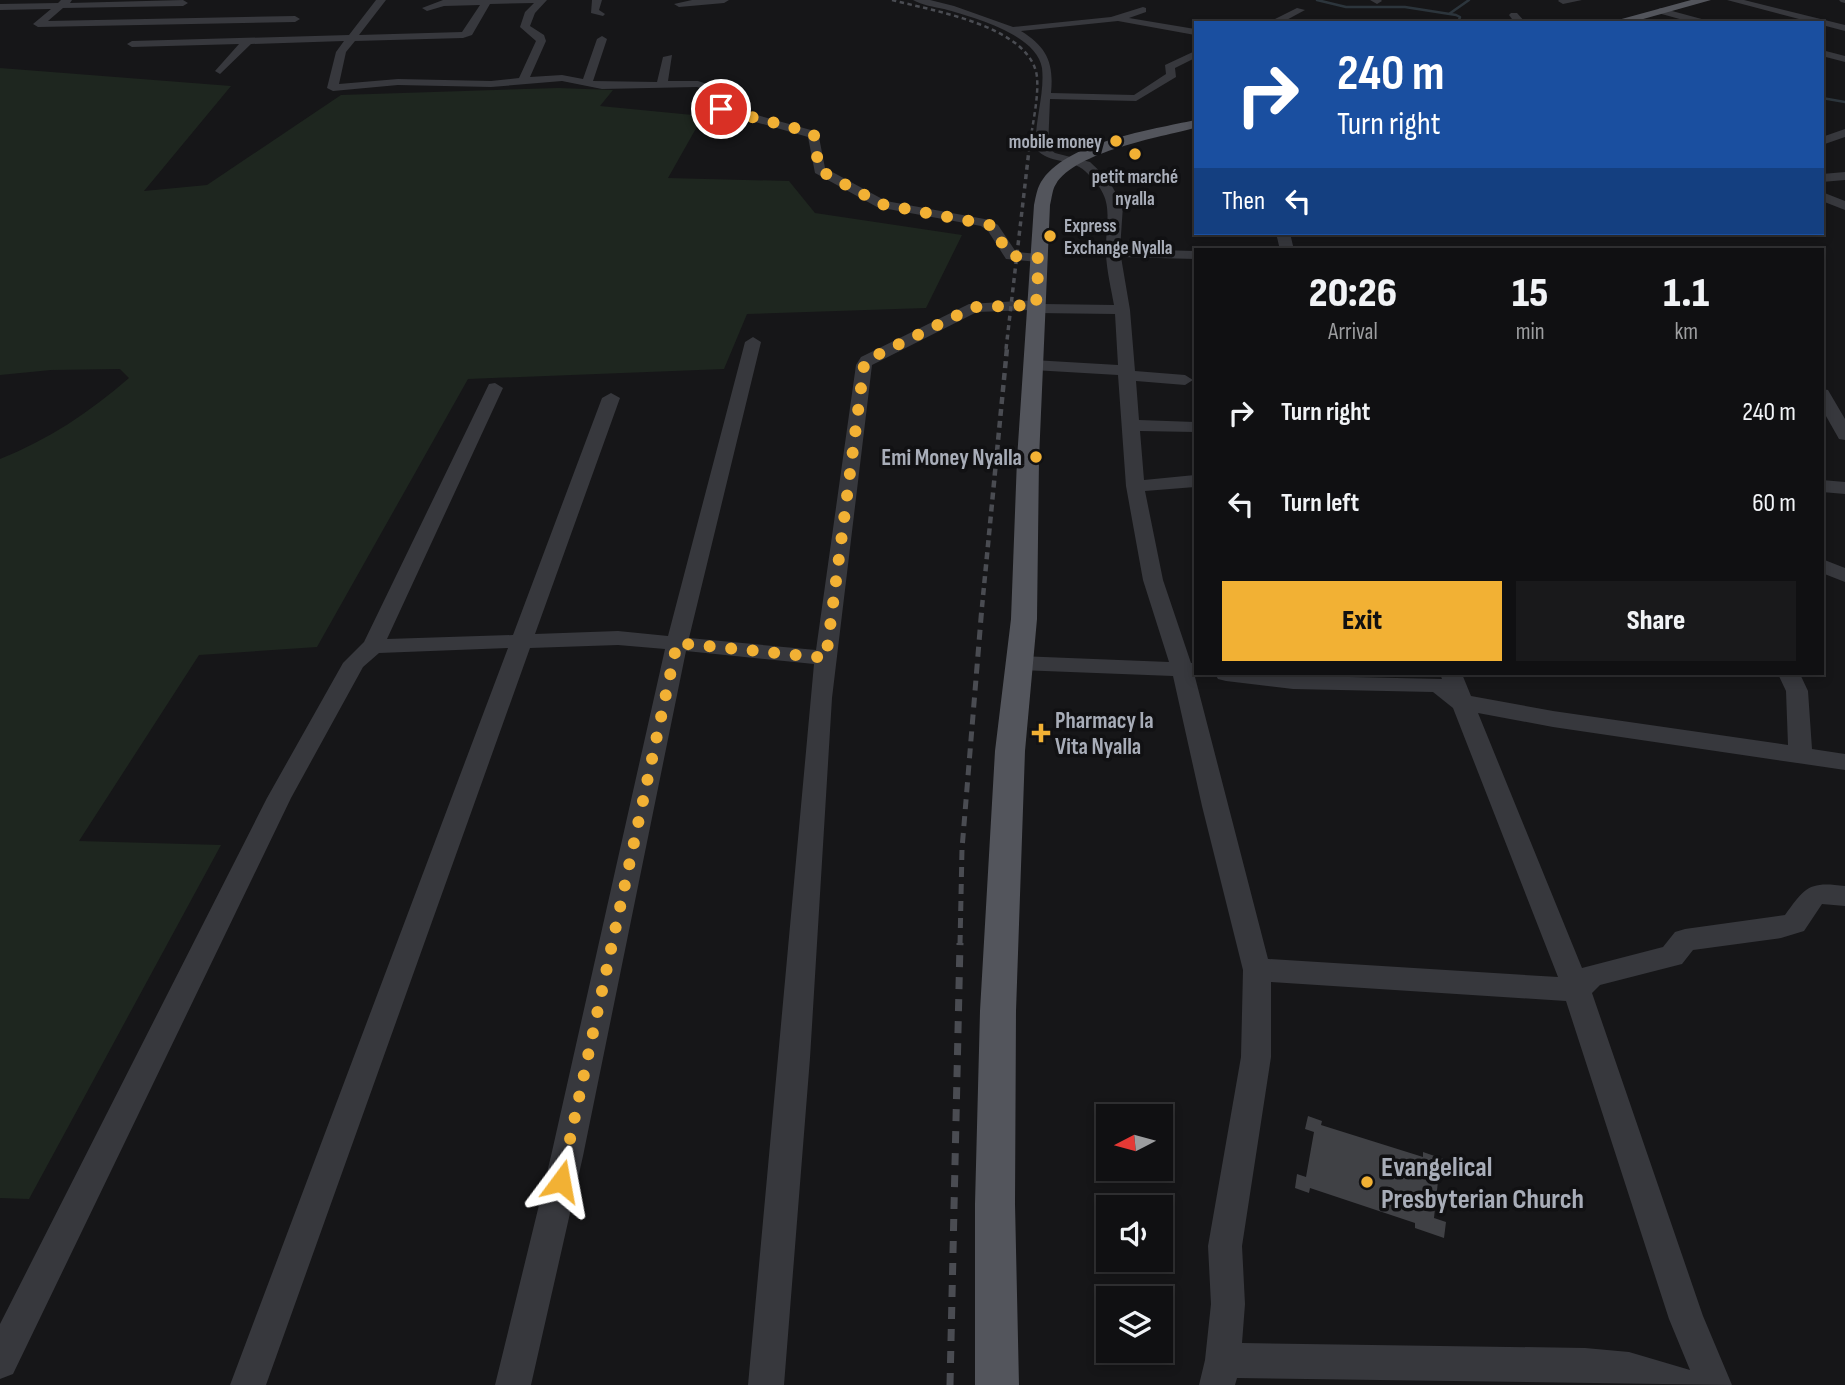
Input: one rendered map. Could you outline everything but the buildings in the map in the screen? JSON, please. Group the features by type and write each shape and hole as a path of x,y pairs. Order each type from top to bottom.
{"main road":[{"path":"1604,21 1686,0"},
{"path":"1620,21 1705,0"},
{"path":"1048,182 1040,170 1040,163 1051,156 1194,122"},
{"path":"997,1385 995,1204 998,1012 1010,751 1024,618 1042,205 1048,182 1075,162 1109,144"}],"street":[{"path":"381,0 341,52 332,88 398,82 491,83 562,78 607,86 702,85 730,95 720,108 814,135 819,170 869,199 920,213 985,223 993,229 1011,256 1039,258"},
{"path":"185,1 132,44 352,39 413,28 467,34 488,0"},
{"path":"413,28 430,4 533,0"},
{"path":"523,81 541,41 540,37 525,27 530,12 542,0"},
{"path":"597,0 594,11 600,14"},
{"path":"679,4 724,0"},
{"path":"918,0 973,15 1012,30 1037,46 1046,60 1041,146 1051,156 1086,165 1103,182 1116,206 1113,253 1122,310 1135,486 1153,580 1189,669 1214,806 1257,970 1256,1057 1225,1246 1228,1304 1220,1373 1585,1366 1629,1370 1683,1385"},
{"path":"1563,1 1577,0"},
{"path":"1732,0 1817,21"},
{"path":"0,7 185,1"},
{"path":"62,4 38,24 159,22 298,14 278,41"},
{"path":"1117,19 1143,10"},
{"path":"1276,21 1300,10"},
{"path":"1661,11 1698,21"},
{"path":"1012,30 1117,19 1194,32"},
{"path":"1824,23 1845,28"},
{"path":"587,83 602,39"},
{"path":"220,71 247,42"},
{"path":"1824,54 1845,59"},
{"path":"1045,96 1138,97 1172,75 1169,67 1194,55"},
{"path":"662,85 668,57"},
{"path":"1824,140 1845,133"},
{"path":"1824,178 1845,176"},
{"path":"1113,253 1194,255"},
{"path":"766,1385 826,658 864,365 867,360 974,307 1122,310"},
{"path":"513,1385 567,1156 677,643 753,342"},
{"path":"1033,365 1185,380"},
{"path":"0,1361 279,798 355,663 373,646 495,388"},
{"path":"248,1385 611,398"},
{"path":"1824,398 1845,435"},
{"path":"1131,425 1194,427"},
{"path":"1135,486 1194,481"},
{"path":"1824,486 1845,488"},
{"path":"1824,566 1845,576"},
{"path":"373,646 522,639 618,638 826,658"},
{"path":"1019,663 1144,670 1189,669"},
{"path":"1242,675 1438,685 1460,702 1553,719 1845,762"},
{"path":"1451,675 1577,990 1686,1319 1714,1385"},
{"path":"1789,675 1797,691 1801,755"},
{"path":"1257,970 1577,990 1591,976 1672,956 1688,939 1781,928 1794,923 1813,896 1824,893 1845,896"}],"shaded area":[{"path":"0,68 231,86 144,191 207,185 341,95 558,88 613,90 600,106 703,116 668,178 789,181 815,213 962,235 926,308 747,314 724,369 468,379 317,647 199,655 79,841 221,845 29,1199 0,1198 0,459 68,424 129,378 120,369 51,370 0,375"}],"waterway":[{"path":"1317,0 1346,7 1405,7 1449,14"},
{"path":"1449,14 1469,0"},
{"path":"1449,14 1460,17 1459,20 1462,21"},
{"path":"1824,98 1845,102"}],"railway":[{"path":"892,0 978,24 1018,45 1031,60 1037,77 1029,152"},
{"path":"1006,349 1029,150"},
{"path":"982,607 1007,348"},
{"path":"960,945 962,849 982,606"},
{"path":"950,1385 960,943"}],"place":[{"name":"mobile money","path":"1116,141"},
{"name":"petit marché nyalla","path":"1135,154"},
{"name":"Express Exchange Nyalla","path":"1050,236"},
{"name":"Emi Money Nyalla","path":"1036,457"},
{"name":"Pharmacy la Vita Nyalla","path":"1041,733"},
{"name":"Evangelical Presbyterian Church","path":"1367,1182"}],"route":[{"path":"561,1181 677,643 826,658 864,365 867,360 974,307 1036,305 1039,258 1011,256 990,225 874,202 817,168 814,135 810,132 721,109"}]}
